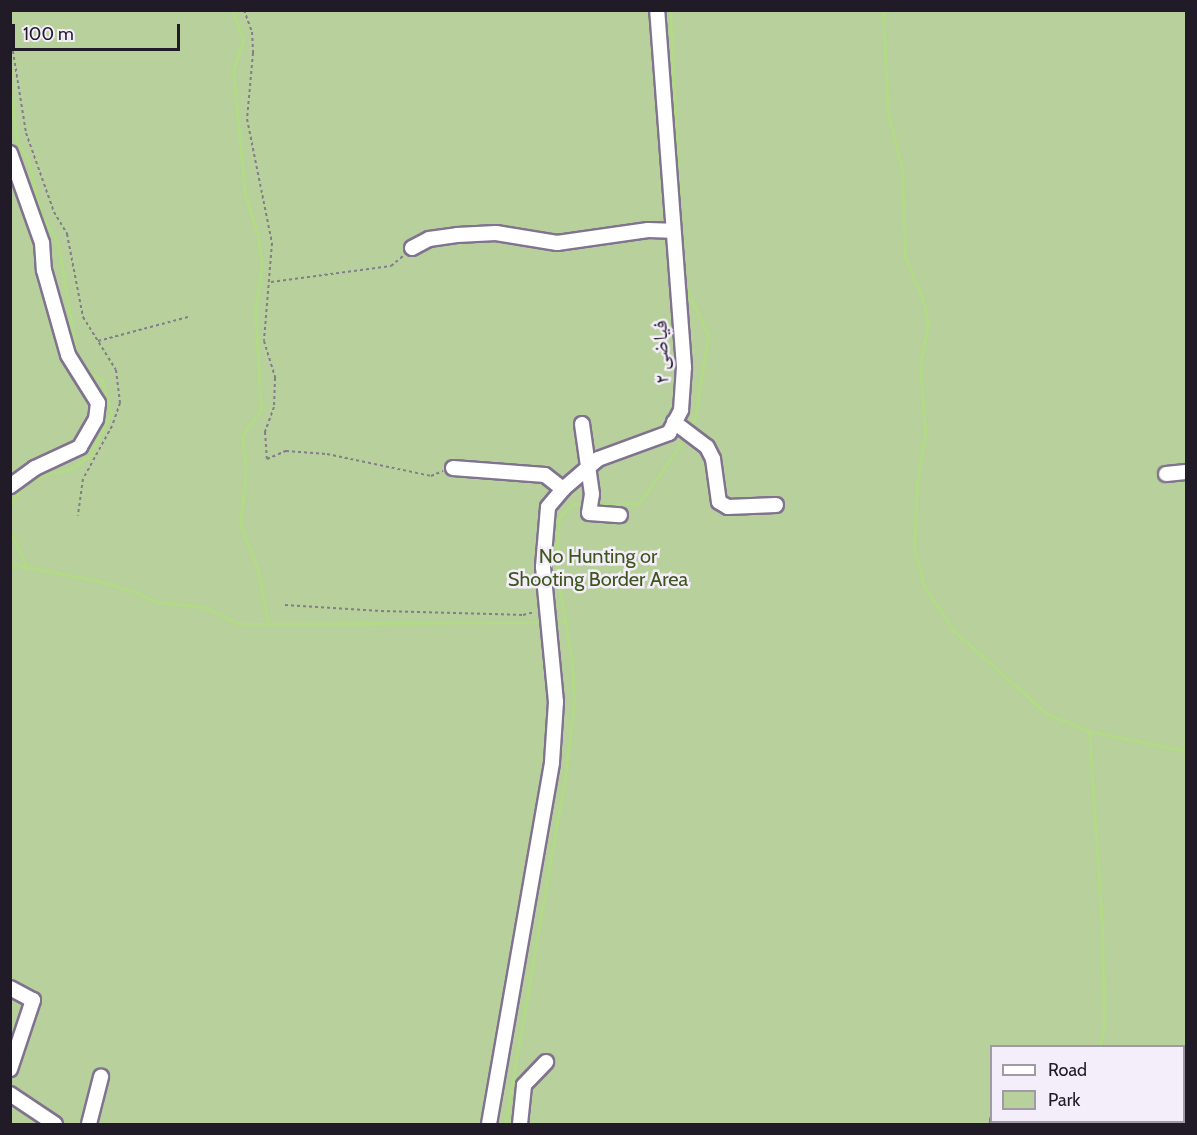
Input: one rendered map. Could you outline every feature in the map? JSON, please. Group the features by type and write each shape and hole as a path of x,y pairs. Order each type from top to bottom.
{"street":[{"name":"فیاضی ۲","path":"657,10 671,231 684,367 679,427"},
{"path":"10,153 42,243 44,270 68,355 98,403 96,419 80,447 34,468 10,486"},
{"path":"412,248 429,239 457,235 496,233 557,243 648,230 671,231"},
{"path":"582,424 589,513 620,515"},
{"path":"489,1125 552,762 556,702 547,619 545,529 548,507 563,489 598,459 669,433 679,427 696,439 713,459 719,502 728,507 776,505"},
{"path":"453,468 545,475 563,489"},
{"path":"1166,474 1186,472"},
{"path":"10,988 33,1000 10,1069"},
{"path":"520,1125 524,1085 546,1062"},
{"path":"89,1125 101,1077"},
{"path":"10,1094 55,1125"}],"path":[{"path":"244,10 252,32 253,53 247,118 272,243 271,282 264,341 275,378 274,407 265,432 267,459 286,451 327,454 431,476 453,468"},
{"path":"10,33 26,133 54,212 67,234 83,317 116,370 120,403 112,426 83,479 78,516"},
{"path":"271,282 391,266 412,248"},
{"path":"98,341 188,317"},
{"path":"285,605 524,615 547,619"}],"green space":[{"name":"No Hunting or Shooting Border Area","path":"10,11 1186,11 1186,1124 11,1124"}],"waterway":[{"path":"233,10 243,40 233,70 245,194 258,236 262,264 255,310 261,409 242,436 246,471 240,524 258,570 268,623"},
{"path":"670,10 682,253"},
{"path":"883,10 888,114 902,169 905,257 923,300 928,325 920,364 925,432 917,483 914,548 924,586 953,630 1047,714 1089,731 1186,751"},
{"path":"10,88 17,142 28,159 41,214 58,244 77,357"},
{"path":"683,271 689,295 708,335 695,418 690,428"},
{"path":"10,506 23,485 46,474 71,469 90,455 111,413 102,380 84,368"},
{"path":"595,505 639,503 686,437"},
{"path":"505,1124 566,771 574,702 572,663 556,564 559,517 574,504 585,504"},
{"path":"10,531 26,566"},
{"path":"10,564 99,581 136,592 153,601 204,607 239,624 544,622"},
{"path":"553,622 567,622"},
{"path":"1089,731 1102,929 1104,1025 1100,1045"}]}
